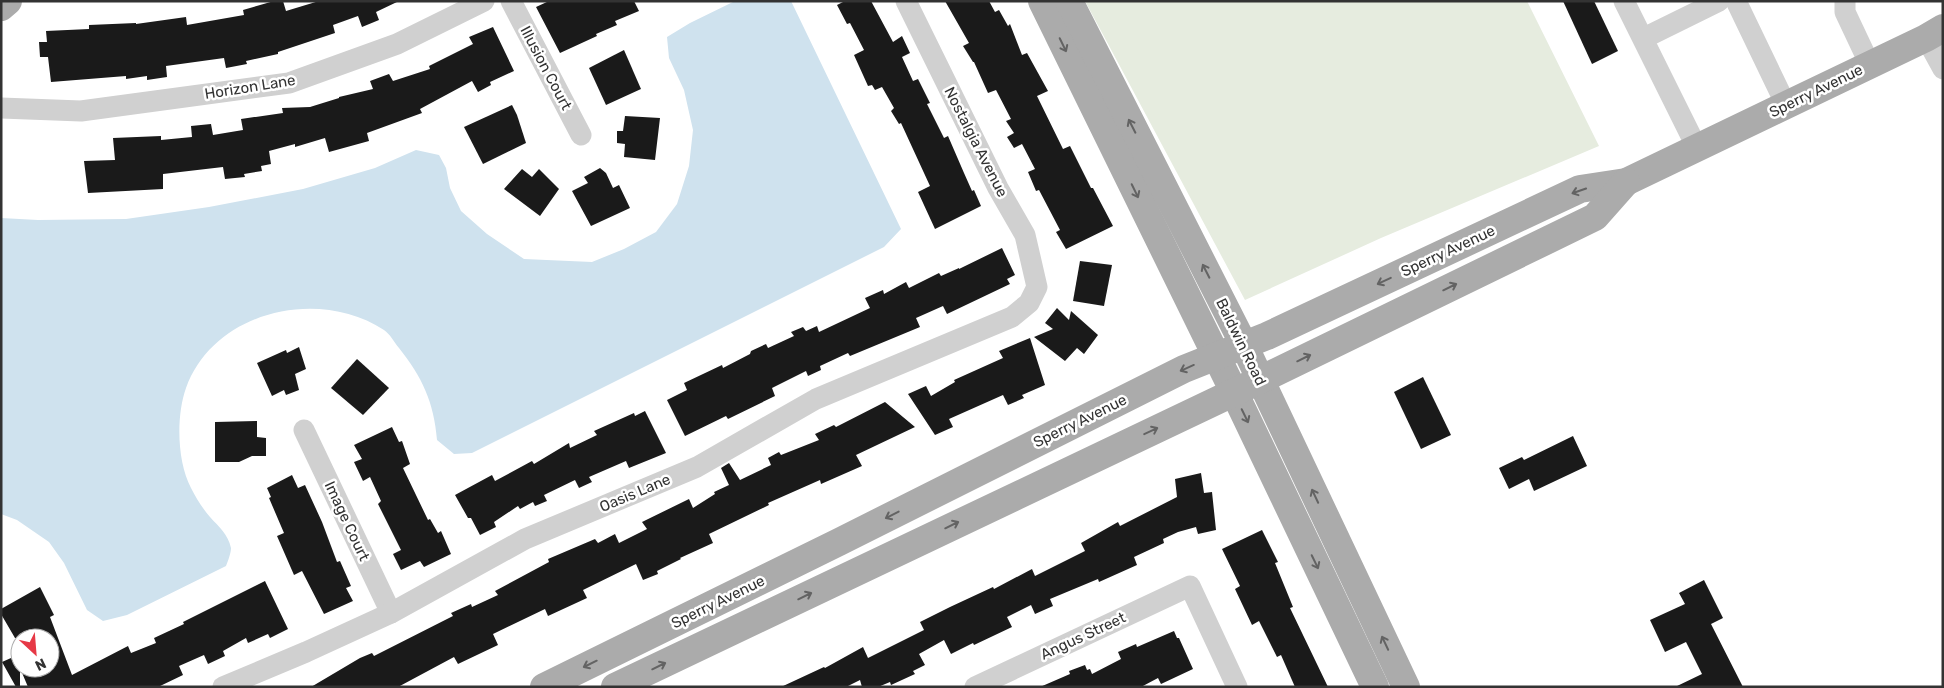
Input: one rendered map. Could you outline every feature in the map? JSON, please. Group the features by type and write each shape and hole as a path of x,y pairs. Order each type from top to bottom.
{"main road":[{"path":"1,7 8,1"},
{"name":"Baldwin Road","path":"1042,1 1234,392 1375,687"},
{"name":"Baldwin Road","path":"1069,1 1244,345 1406,687"},
{"name":"Sperry Avenue","path":"544,687 1184,369 1244,345 1580,190 1626,182 1937,34"},
{"name":"Sperry Avenue","path":"615,687 1260,380 1595,217 1626,182"}],"street":[{"name":"Horizon Lane","path":"1,108 81,111 289,83 397,44 484,1"},
{"name":"Illusion Court","path":"511,1 581,134"},
{"name":"Nostalgia Avenue","path":"906,1 998,188 1025,235 1037,287"},
{"path":"1624,1 1697,148"},
{"path":"1644,38 1719,1"},
{"path":"1736,1 1786,105"},
{"path":"1845,1 1845,12 1870,65"},
{"path":"1937,34 1943,69"},
{"name":"Oasis Lane","path":"223,687 391,613 525,539 697,467 816,399 1012,317 1029,303 1037,287"},
{"name":"Image Court","path":"304,430 391,613"},
{"name":"Angus Street","path":"975,687 1190,586 1237,687"}],"shaded area":[{"path":"1085,1 1527,1 1599,146 1381,238 1245,300"}],"water":[{"path":"735,1 791,1 901,229 884,247 472,453 454,454 437,440 433,414 426,391 414,369 384,330 358,317 329,310 300,309 271,314 244,324 219,340 200,362 186,388 179,425 181,452 186,477 207,514 223,531 230,543 231,550 226,566 127,615 103,621 87,610 64,563 49,542 17,520 1,514 1,218 38,220 126,219 209,207 303,189 375,168 416,150 439,155 446,168 450,188 461,211 487,234 524,259 592,262 624,249 656,232 677,204 689,166 693,130 684,90 669,58 667,37 690,23"}],"building":[{"path":"274,1 283,1 286,11 319,1 399,1 376,12 379,20 362,27 358,16 333,25 335,33 278,52 278,54 246,61 247,64 226,68 224,58 166,66 167,77 147,80 147,76 126,79 126,76 51,82 48,57 40,57 39,42 47,42 46,31 89,29 89,25 136,24 186,17 187,25 244,15 243,10"},
{"path":"549,1 634,1 639,11 615,21 617,25 560,53 536,7"},
{"path":"845,1 871,1 893,42 902,36 910,53 902,57 913,81 918,79 930,103 927,104 944,138 948,136 972,191 974,190 981,206 935,229 918,192 930,186 901,123 899,124 891,111 894,108 882,87 875,90 872,85 868,86 854,55 864,50 850,23 847,24 837,5"},
{"path":"945,1 989,1 995,12 999,10 1008,26 1010,24 1022,55 1027,53 1048,91 1037,96 1063,149 1070,146 1113,226 1066,249 1056,232 1060,230 1039,190 1036,191 1028,172 1035,169 1022,144 1014,148 1007,137 1014,133 1006,121 1011,119 996,90 988,93 974,62 963,46 969,43"},
{"path":"1563,1 1594,1 1618,51 1592,64"},
{"path":"493,27 514,71 490,82 491,85 478,92 472,81 420,109 422,113 367,133 369,141 329,152 325,138 295,147 295,144 269,151 271,164 261,166 262,171 244,174 245,177 225,179 223,167 163,174 163,189 88,193 84,161 115,160 113,138 161,136 161,140 192,137 191,126 211,124 213,135 243,130 241,119 283,113 282,108 310,107 339,97 373,89 370,81 389,74 393,81 430,69 429,66 473,44 469,37"},
{"path":"624,50 641,89 606,105 589,68"},
{"path":"512,105 526,143 483,164 464,127"},
{"path":"625,116 660,118 655,160 624,157 625,144 617,143 617,131 623,131"},
{"path":"600,168 606,173 613,188 619,185 630,208 591,226 572,191 588,183 584,177"},
{"path":"522,169 532,177 539,169 559,189 540,216 504,189"},
{"path":"1002,248 1015,275 1007,279 1010,284 947,314 943,306 916,318 920,327 850,356 848,353 820,366 821,370 808,376 806,371 772,388 775,396 728,419 726,416 685,436 667,400 687,390 684,383 722,365 723,368 766,344 768,348 794,336 791,332 803,327 806,331 817,326 819,332 870,308 865,298 883,290 884,294 906,282 909,288 939,273 941,276 959,269"},
{"path":"1080,261 1112,265 1104,306 1073,301"},
{"path":"1057,308 1069,320 1071,311 1098,335 1084,354 1077,348 1065,361 1034,337 1053,329 1045,323"},
{"path":"1030,338 1045,385 1022,395 1024,398 1008,405 1003,395 949,419 953,427 935,435 908,394 926,386 931,396 955,382 954,380 1003,358 999,351"},
{"path":"299,347 306,369 295,374 299,390 286,395 284,390 272,396 257,363 286,350 287,353"},
{"path":"357,359 389,388 363,415 331,388"},
{"path":"1423,377 1451,435 1421,449 1394,392"},
{"path":"885,402 915,427 856,455 862,466 821,484 820,480 768,503 769,505 709,534 713,543 680,558 657,571 658,574 643,580 636,564 583,590 587,598 548,616 545,609 493,634 498,645 458,664 454,657 398,687 311,687 360,658 372,653 374,656 453,616 451,613 471,604 472,607 498,595 495,591 549,562 548,559 595,539 598,543 615,534 619,543 647,529 642,522 689,499 693,508 715,494 714,492 729,485 721,468 729,463 740,480 771,465 768,458 779,452 781,455 819,440 815,434 834,425 836,427"},
{"path":"645,411 666,453 629,468 626,461 589,477 592,482 579,488 575,480 544,495 547,501 535,506 533,502 520,509 518,506 494,522 496,527 480,535 455,495 492,475 495,481 532,461 534,464 569,443 570,448 597,435 594,431 634,413 635,416"},
{"path":"257,421 257,437 266,438 266,456 252,456 239,462 215,462 215,422"},
{"path":"392,427 399,442 402,441 410,464 403,468 428,520 430,519 438,533 441,531 451,554 424,567 420,561 401,570 393,554 401,550 378,504 381,501 370,477 363,481 354,462 362,459 354,445"},
{"path":"1573,436 1587,466 1534,491 1529,479 1509,489 1499,468 1522,457 1524,460"},
{"path":"1201,473 1204,493 1212,492 1216,530 1198,534 1196,527 1163,539 1164,543 1134,557 1137,565 1099,582 1098,579 1050,599 1053,606 1035,614 1031,605 1007,617 1012,627 974,645 973,643 951,654 944,640 919,654 925,665 913,671 915,674 891,685 890,682 878,687 862,687 860,680 846,687 781,687 825,668 863,647 868,658 924,630 920,622 950,607 993,587 994,589 1032,569 1035,576 1085,551 1081,543 1118,522 1120,526 1177,497 1175,479"},
{"path":"292,475 298,488 305,485 337,562 340,561 351,586 346,588 353,601 324,614 302,571 294,575 277,536 284,533 269,498 271,497 267,488"},
{"path":"1262,530 1278,562 1275,563 1293,607 1290,608 1328,687 1295,687 1281,655 1277,657 1259,621 1252,625 1235,589 1240,586 1222,549"},
{"path":"1704,580 1723,618 1711,624 1743,687 1675,687 1702,674 1686,642 1665,652 1650,620 1685,604 1679,593"},
{"path":"265,581 288,629 270,638 268,634 248,643 246,638 223,651 225,656 208,664 204,655 179,666 183,675 158,687 28,687 24,678 60,678 60,643 72,675 128,646 131,653 156,643 154,638"},
{"path":"40,587 54,615 50,617 54,628 10,629 1,614 1,609"},
{"path":"1174,631 1193,669 1161,684 1158,678 1141,687 1040,687 1070,674 1069,671 1085,665 1092,674 1121,659 1118,652 1136,644 1137,647"},
{"path":"10,658 10,676 2,662"},
{"path":"11,678 20,678 20,687 16,687"}]}
